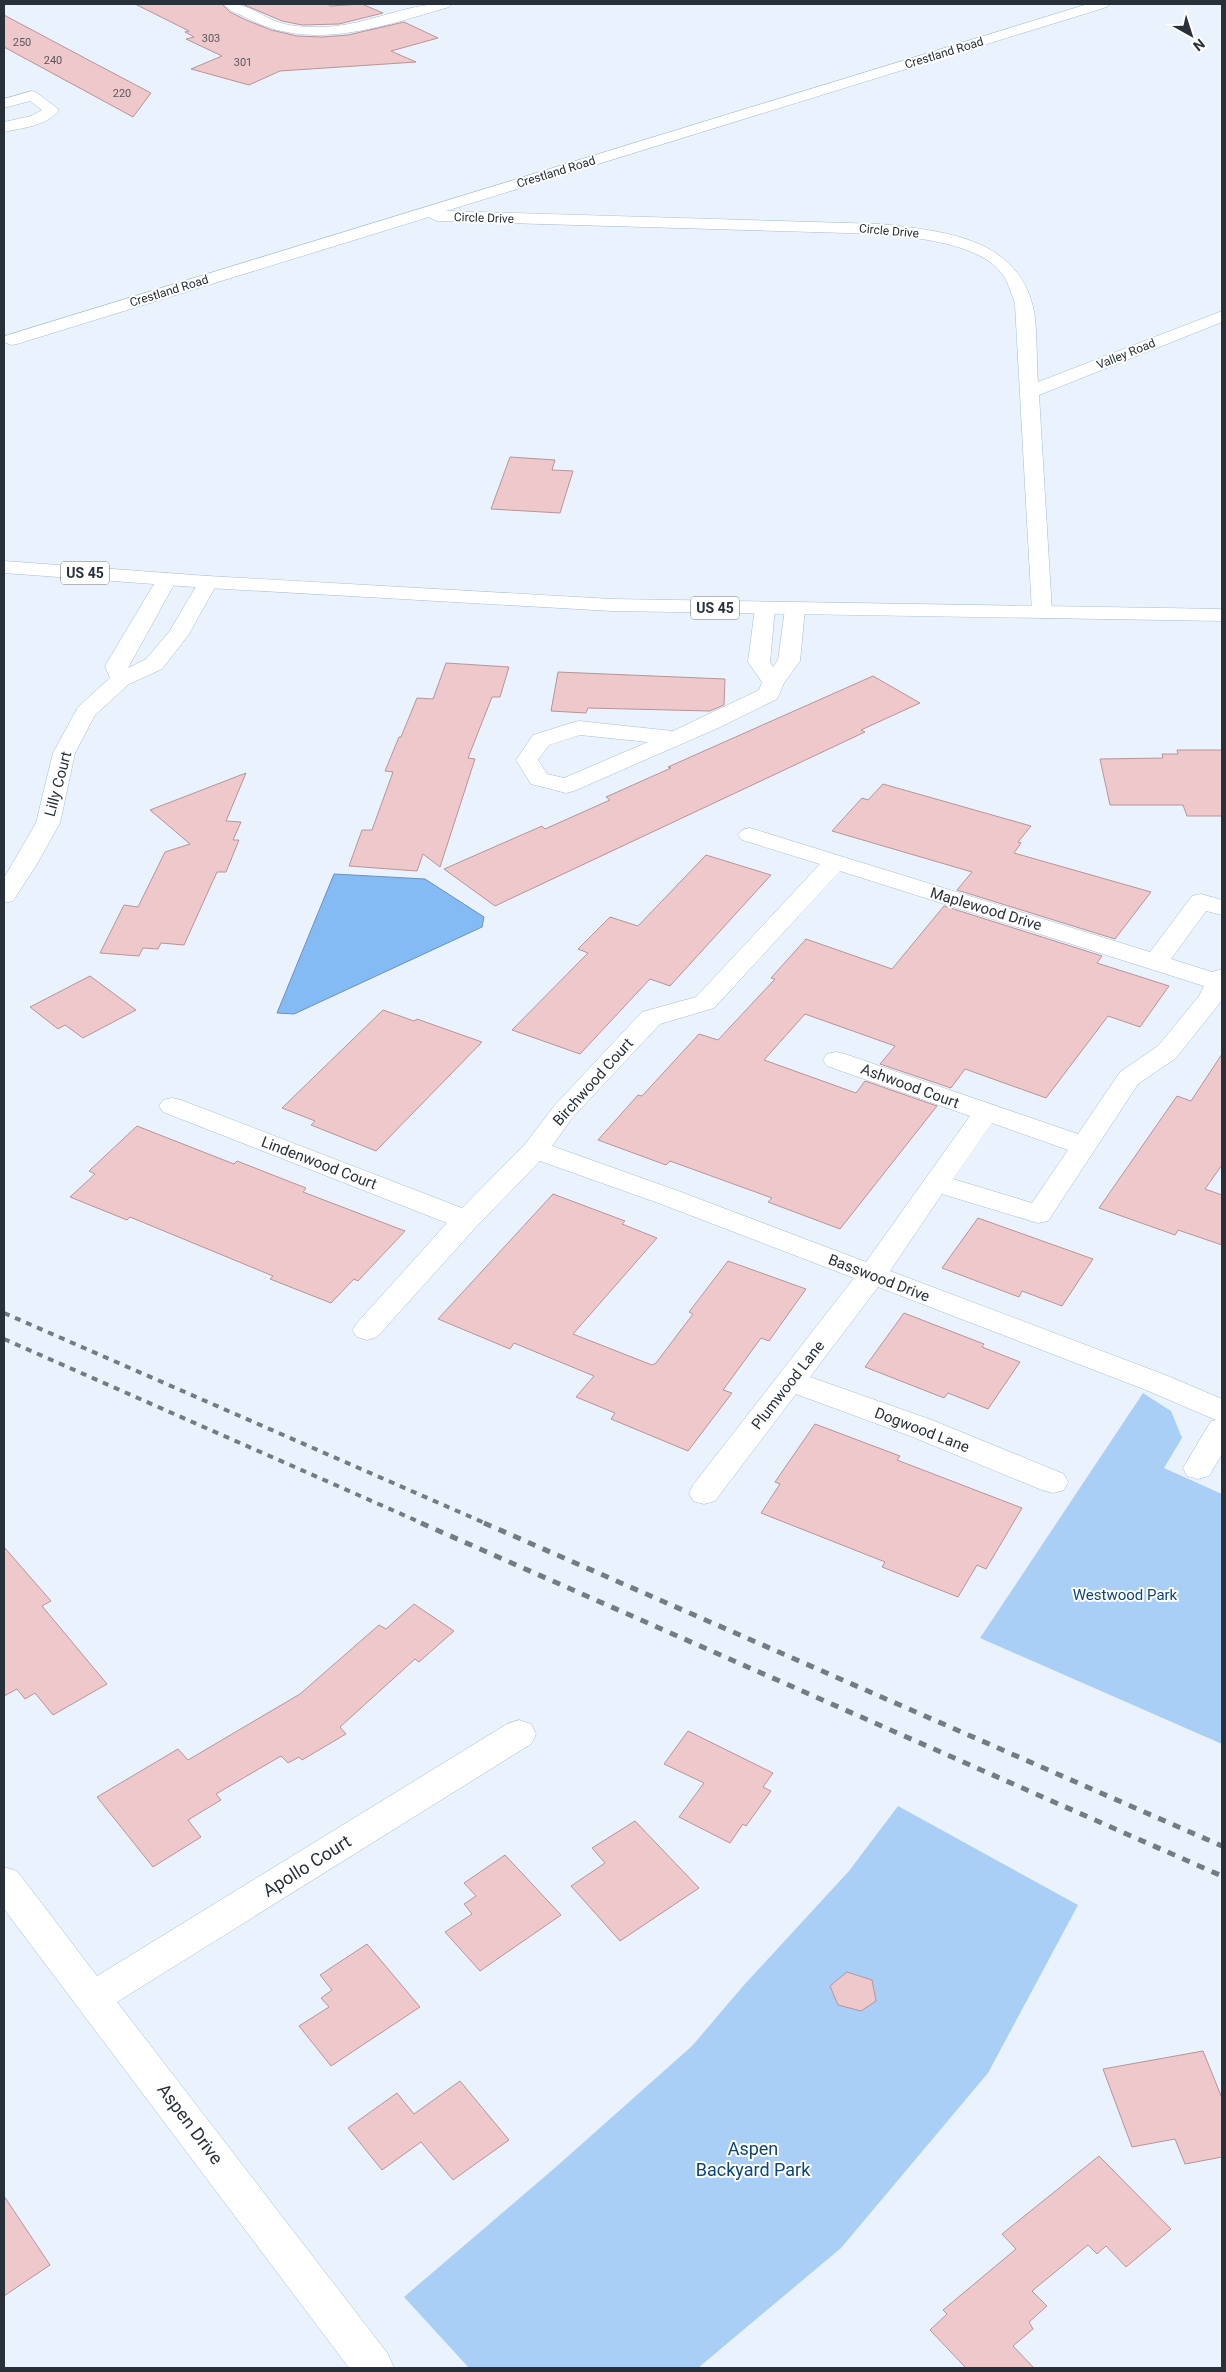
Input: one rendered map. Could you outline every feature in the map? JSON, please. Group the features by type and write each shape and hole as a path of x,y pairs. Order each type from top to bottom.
{"street":[{"path":"231,4 277,26 315,31 347,29 444,4"},
{"name":"Crestland Road","path":"11,340 1102,4"},
{"path":"4,127 38,118 50,113 52,110 49,106 16,87"},
{"path":"4,104 32,96"},
{"name":"Circle Drive","path":"415,216 881,229 944,238 986,255 1007,269 1014,279 1024,304 1042,612"},
{"name":"Valley Road","path":"1030,392 1222,316"},
{"name":"US 45","path":"4,567 208,582 612,605 1222,615"},
{"path":"121,678 116,666 166,579"},
{"name":"Lilly Court","path":"4,896 48,823 64,753 86,712 121,678 154,664 178,634 208,582"},
{"path":"765,608 759,662 773,682"},
{"path":"676,738 579,728 541,740 527,760 539,779 566,786 676,738 769,694 773,682 789,661 795,609"},
{"name":"Maplewood Drive","path":"750,835 1156,962 1221,980"},
{"name":"Birchwood Court","path":"367,1330 466,1220 535,1150 564,1111 651,1018 664,1012 705,1003 836,862"},
{"path":"1156,962 1201,901 1222,908"},
{"path":"936,1183 1038,1214 1129,1078 1167,1052 1210,999 1221,980"},
{"name":"Ashwood Court","path":"836,1060 1084,1146"},
{"name":"Lindenwood Court","path":"172,1106 466,1220"},
{"path":"871,1276 985,1113"},
{"name":"Basswood Drive","path":"535,1150 671,1198 871,1276 1157,1383 1222,1411"},
{"name":"Plumwood Lane","path":"704,1493 871,1276"},
{"name":"Dogwood Lane","path":"790,1382 921,1428 1053,1482"},
{"path":"1198,1468 1222,1428"},
{"name":"Apollo Court","path":"94,1997 520,1734"},
{"name":"Aspen Drive","path":"4,1882 94,1997 374,2368"}],"green space":[{"name":"Westwood Park","path":"1143,1393 1171,1411 1182,1438 1164,1468 1222,1494 1222,1744 980,1638"},
{"name":"Aspen Backyard Park","path":"898,1806 1078,1905 988,2073 841,2248 698,2368 469,2368 404,2297 557,2166 692,2046 744,1985 849,1871"}],"shaded area":[{"path":"334,874 425,879 484,917 482,927 294,1014 277,1013"}],"building":[{"path":"135,4 222,4 230,12 246,20 271,30 297,36 348,35 404,22 438,38 391,51 416,62 280,71 249,85 191,69 222,56 186,39 194,37 185,32 189,31"},
{"path":"242,4 327,4 331,6 362,4 383,13 339,24 302,25 282,21"},
{"path":"4,15 151,93 133,117 4,47"},
{"path":"510,457 555,460 552,470 573,471 560,513 491,509"},
{"path":"446,663 509,667 500,697 492,697 468,758 475,759 440,867 423,854 417,871 349,866 362,830 372,830 393,772 385,771 417,698 433,699"},
{"path":"558,672 725,679 724,705 710,711 588,708 586,713 551,711"},
{"path":"873,676 920,703 861,730 865,732 495,906 444,869 542,826 545,829 610,800 606,797 671,768 668,767"},
{"path":"1177,750 1222,750 1222,816 1187,816 1183,805 1110,805 1100,759 1163,758 1162,754 1178,754"},
{"path":"246,773 226,821 241,822 233,840 239,840 226,872 217,872 184,945 161,943 158,949 143,948 139,956 100,953 124,905 138,907 165,852 190,844 150,810"},
{"path":"883,784 1031,826 1018,842 1021,843 1014,853 1151,892 1115,939 957,890 972,872 832,831 862,798 868,800"},
{"path":"706,855 771,875 670,986 650,979 580,1054 512,1030 588,953 578,949 610,917 638,926"},
{"path":"944,906 1102,956 1097,963 1169,986 1140,1027 1108,1016 1046,1098 965,1069 951,1088 880,1064 895,1046 805,1014 764,1060 856,1093 865,1081 937,1106 840,1229 768,1202 772,1198 670,1161 666,1165 598,1140 638,1095 642,1096 699,1034 718,1040 775,979 771,978 806,939 892,969"},
{"path":"90,976 136,1010 83,1038 65,1025 58,1029 30,1007"},
{"path":"383,1010 414,1021 417,1019 482,1042 376,1151 311,1125 315,1121 282,1108"},
{"path":"1222,1054 1222,1165 1205,1189 1222,1195 1222,1245 1178,1230 1175,1235 1099,1208 1177,1096 1191,1101"},
{"path":"137,1126 234,1164 237,1161 306,1188 303,1192 405,1231 358,1281 354,1279 331,1303 270,1279 273,1276 130,1217 127,1220 70,1197 95,1174 89,1171"},
{"path":"553,1194 625,1221 622,1224 657,1238 573,1334 652,1365 656,1363 693,1314 689,1312 728,1261 806,1289 769,1341 761,1338 723,1390 732,1393 688,1451 611,1419 615,1413 576,1397 594,1376 514,1343 510,1349 438,1319"},
{"path":"978,1218 1093,1259 1062,1306 1022,1291 1019,1297 942,1268"},
{"path":"904,1313 984,1344 982,1347 1020,1362 988,1409 948,1393 944,1398 865,1367"},
{"path":"815,1424 900,1456 897,1460 1022,1508 986,1569 977,1565 958,1597 882,1567 885,1562 761,1513 780,1484 775,1482"},
{"path":"4,1547 51,1601 42,1606 107,1684 53,1715 35,1693 25,1699 17,1689 4,1696"},
{"path":"414,1604 454,1631 419,1662 415,1659 340,1727 346,1734 302,1760 299,1757 288,1763 281,1756 216,1794 221,1800 188,1820 201,1837 153,1867 97,1797 178,1749 188,1760 300,1694 379,1625 386,1629"},
{"path":"688,1731 773,1773 763,1787 771,1791 746,1826 743,1824 730,1843 679,1817 704,1783 664,1764"},
{"path":"635,1821 699,1888 620,1941 571,1886 605,1863 592,1848"},
{"path":"505,1855 561,1915 480,1971 445,1932 472,1914 464,1904 476,1896 464,1883"},
{"path":"367,1944 420,2007 331,2066 299,2026 329,2007 321,1998 332,1990 320,1975"},
{"path":"847,1972 872,1980 876,2001 861,2011 838,2005 830,1986"},
{"path":"1203,2051 1222,2098 1222,2157 1185,2164 1175,2139 1132,2147 1103,2069"},
{"path":"460,2081 509,2140 453,2180 421,2142 382,2170 348,2128 397,2093 414,2114"},
{"path":"1099,2156 1171,2229 1126,2267 1106,2246 1097,2254 1088,2245 1032,2291 1047,2306 1029,2322 1033,2329 1013,2346 1034,2368 966,2368 930,2330 947,2314 943,2310 1016,2249 1002,2234"},
{"path":"4,2196 50,2265 4,2296"}],"railway":[{"path":"4,1313 487,1524"},
{"path":"4,1339 424,1524"},
{"path":"421,1523 1222,1876"},
{"path":"484,1523 1222,1846"}]}
